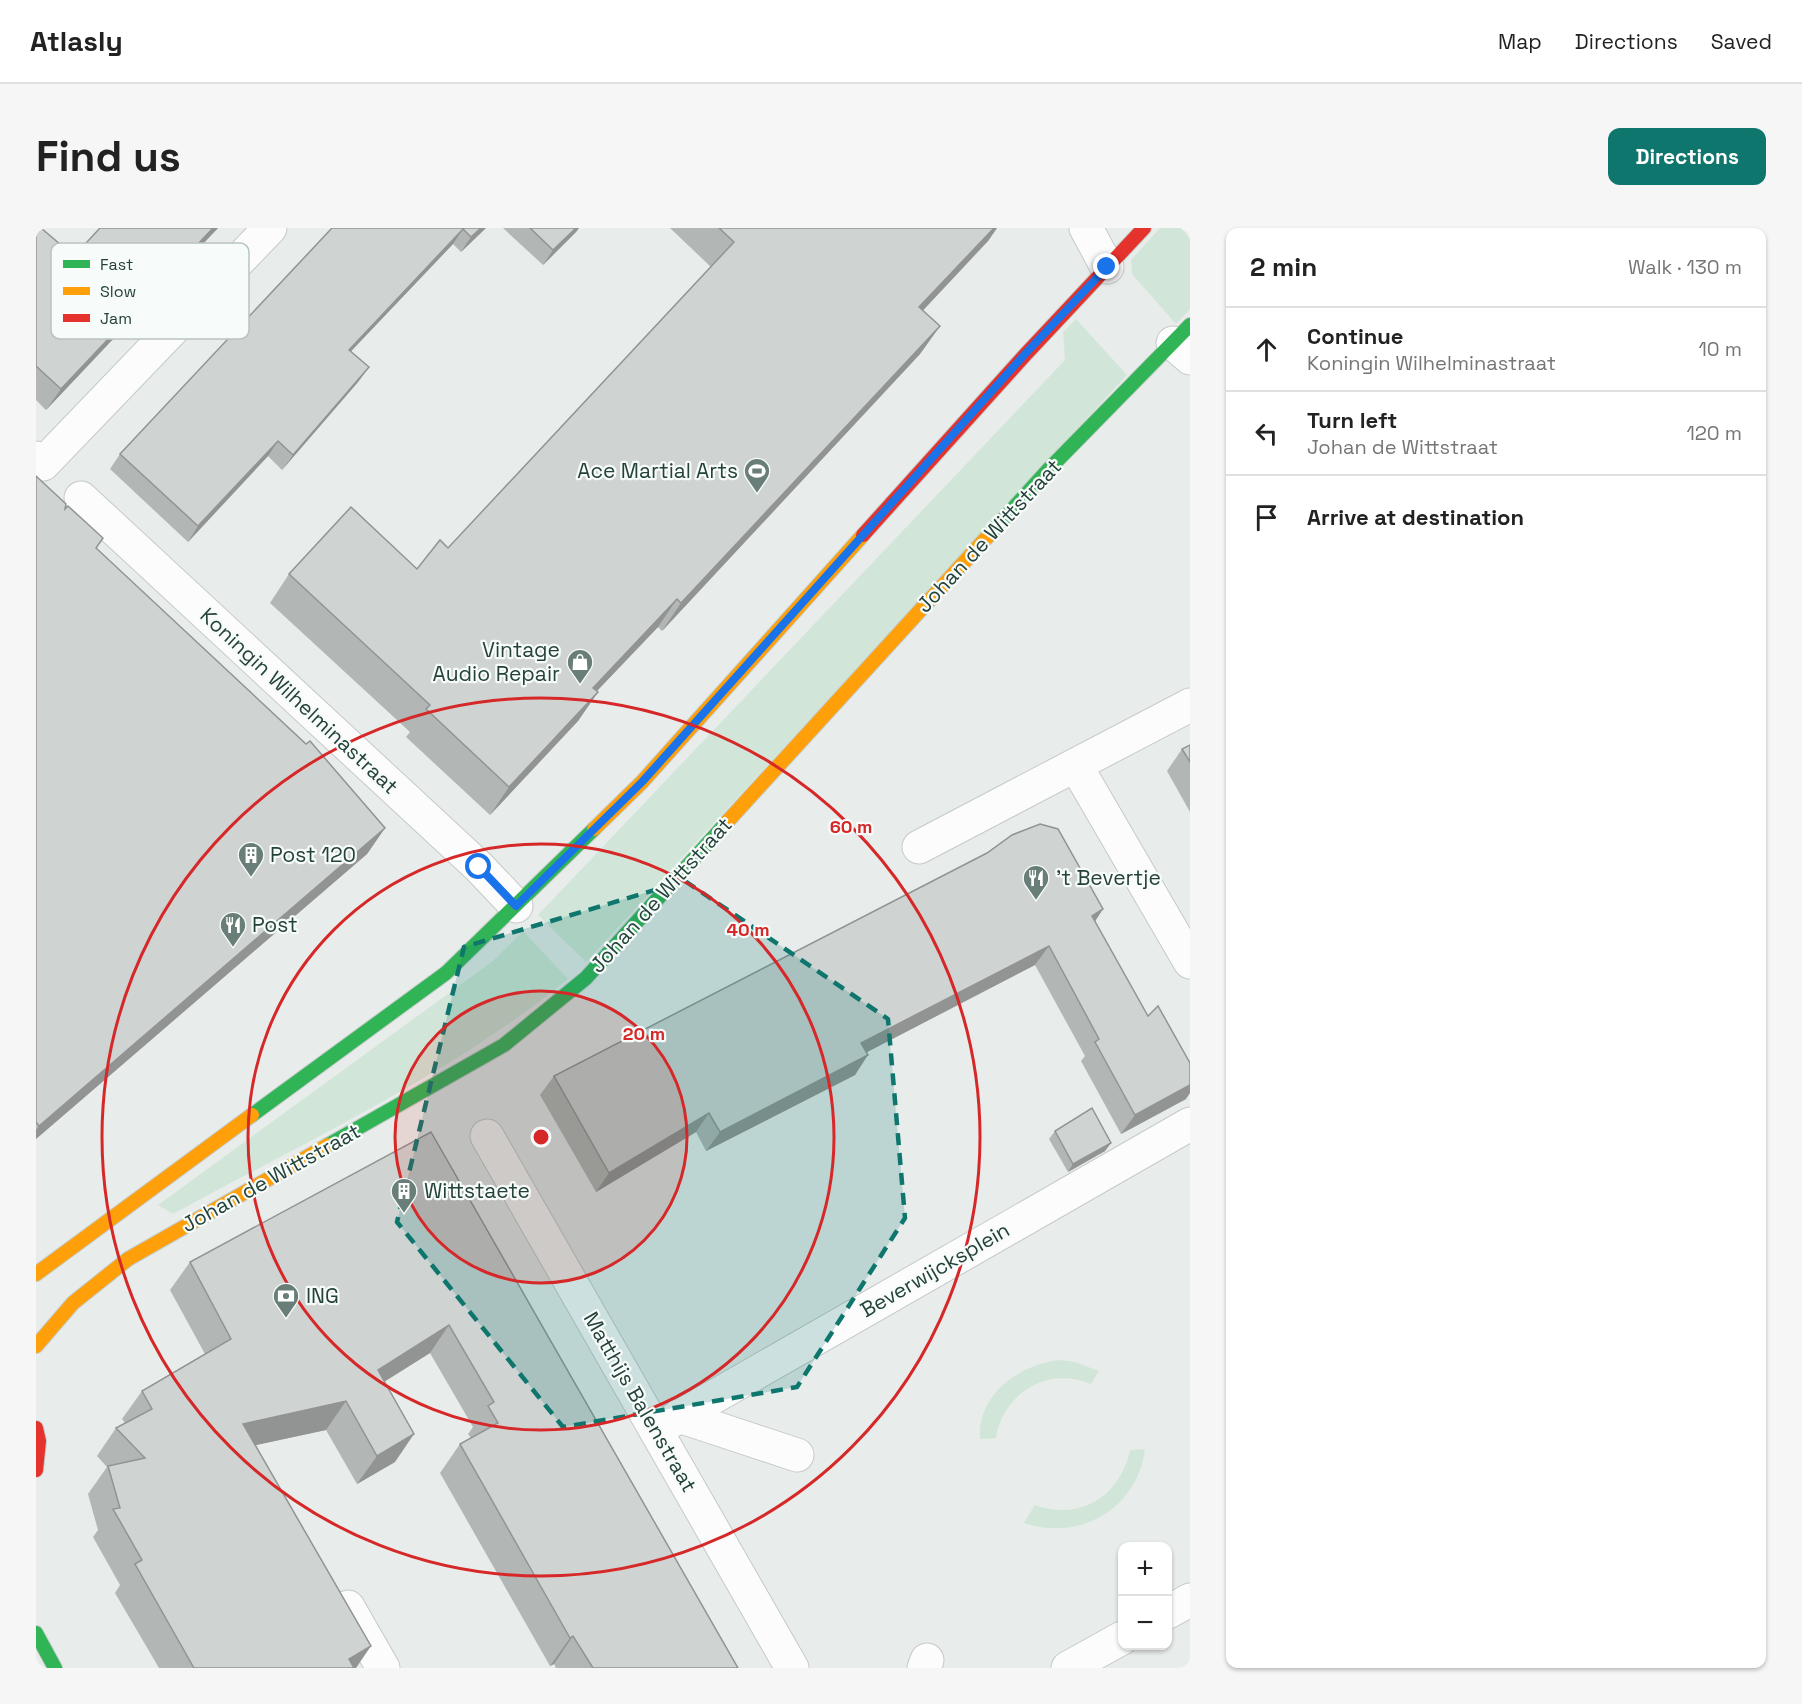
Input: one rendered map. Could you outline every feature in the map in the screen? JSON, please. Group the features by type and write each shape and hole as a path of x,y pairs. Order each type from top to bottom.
{"street":[{"path":"249,249 270,228"},
{"path":"1086,228 1107,267"},
{"path":"38,1268 446,973 642,782 1025,354 1144,228"},
{"path":"40,461 160,339"},
{"name":"Johan de Wittstraat","path":"36,1346 73,1303 128,1259 504,1046 586,978 1047,471 1184,342"},
{"name":"Koningin Wilhelminastraat","path":"81,498 479,867 516,906"},
{"path":"919,847 1190,705"},
{"path":"1076,766 1190,962"},
{"name":"Beverwijcksplein","path":"667,1423 1190,1124"},
{"name":"Matthijs Balenstraat","path":"488,1136 667,1423 792,1668"},
{"path":"667,1423 797,1455"},
{"path":"36,1428 39,1441 36,1470"},
{"path":"336,1586 383,1668"},
{"path":"1172,1609 1190,1600"},
{"path":"36,1633 55,1668"},
{"path":"1068,1668 1118,1640"}],"highlighted area":[{"path":"685,881 888,1019 905,1218 797,1387 563,1427 397,1222 464,947"}],"green space":[{"path":"1160,228 1181,228 1190,239 1190,309 1176,324 1132,274 1131,260"},
{"path":"1076,319 1127,375 586,962 538,915 1065,360 1063,332"},
{"path":"523,931 568,979 476,1046 376,1105 173,1214 158,1205 493,961"},
{"path":"1059,1360 1075,1362 1099,1371 1091,1384 1075,1379 1059,1379 1044,1381 1030,1387 1008,1408 1000,1422 996,1438 980,1439 985,1408 1003,1385 1029,1368"},
{"path":"1145,1449 1140,1470 1131,1489 1103,1516 1085,1524 1065,1528 1045,1528 1024,1523 1035,1505 1067,1510 1096,1501 1117,1481 1125,1467 1130,1450"}],"building":[{"path":"36,228 41,228 59,243 51,243 51,339 108,339 61,389 36,366"},
{"path":"100,228 213,228 199,243 86,243"},
{"path":"332,228 481,228 471,237 463,229 349,350 369,367 293,455 278,441 198,526 120,454 228,339 249,339 249,316"},
{"path":"530,228 576,228 553,250"},
{"path":"719,228 994,228 919,307 940,326 681,603 677,599 593,688 598,692 509,787 426,709 430,705 289,574 351,507 417,569 440,540 448,548 734,242"},
{"name":"Post 120","path":"36,476 66,504 65,509 68,506 103,538 96,548 306,744 310,741 385,828 39,1126 36,1122"},
{"path":"1190,745 1190,762 1182,749"},
{"path":"1040,824 1058,829 1103,909 1092,916 1148,1016 1158,1006 1190,1063 1190,1085 1135,1115 1095,1042 1099,1039 1049,946 861,1043 868,1055 720,1132 709,1113 609,1173 554,1076 987,853 1012,835"},
{"path":"1092,1108 1111,1143 1073,1164 1055,1131"},
{"path":"431,1132 738,1668 593,1668 573,1636 570,1638 460,1444 498,1423 488,1406 494,1402 449,1325 378,1370 414,1434 377,1456 346,1401 243,1424 371,1646 349,1659 354,1668 194,1668 135,1564 142,1560 113,1509 120,1508 108,1466 145,1458 116,1428 152,1409 142,1391 231,1339 190,1262"}],"traffic: fast":[{"path":"988,536 1047,471 1190,325"},
{"path":"328,1145 504,1045 586,978 727,822"},
{"path":"252,1115 446,973 594,829"},
{"path":"36,1633 55,1668"}],"traffic: slow":[{"path":"594,829 642,782 863,535"},
{"path":"727,822 988,536"},
{"path":"36,1274 252,1115"},
{"path":"36,1346 73,1303 128,1259 328,1145"}],"traffic: jam":[{"path":"863,535 1025,355 1144,228"},
{"path":"36,1428 39,1441 36,1470"}],"place":[{"name":"Ace Martial Arts","path":"757,494"},
{"name":"Vintage Audio Repair","path":"580,685"},
{"name":"Post 120","path":"251,878"},
{"name":"'t Bevertje","path":"1036,901"},
{"name":"Post","path":"233,948"},
{"name":"Wittstaete","path":"404,1214"},
{"name":"ING","path":"286,1319"}],"route":[{"path":"479,867 516,906 642,782 1025,354 1107,267"}]}
